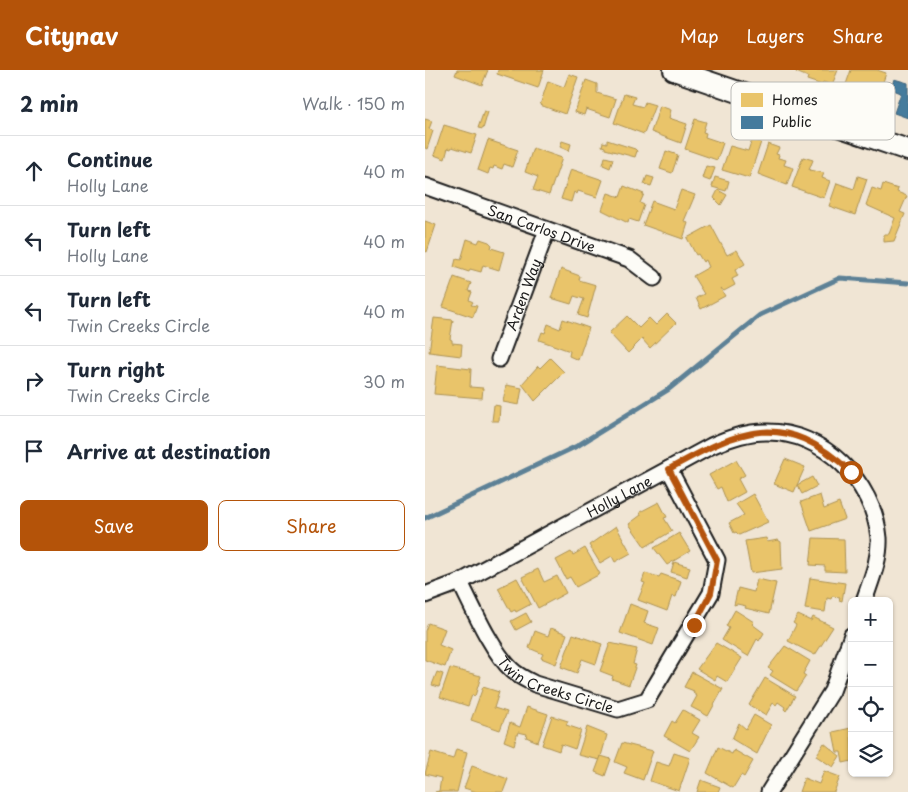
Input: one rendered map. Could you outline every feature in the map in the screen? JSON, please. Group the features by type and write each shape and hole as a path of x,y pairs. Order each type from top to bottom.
{"main road":[{"path":"674,70 731,89"},
{"path":"879,140 908,150"}],"street":[{"name":"San Carlos Drive","path":"425,186 629,259 654,278"},
{"name":"Arden Way","path":"499,359 547,230"},
{"name":"Holly Lane","path":"425,595 460,582 711,446 738,435 767,432 789,434 832,454 856,479 865,493 879,538 877,562 865,597"},
{"name":"Twin Creeks Circle","path":"460,582 492,644 511,669 524,678 535,684 618,709 647,700 711,593 717,560 669,469"},
{"path":"769,792 832,692 850,642"}],"building: Homes":[{"path":"457,70 488,70 482,85 455,75"},
{"path":"498,70 544,70 538,88 497,74"},
{"path":"796,70 838,70 833,82 813,82 807,80 808,77 796,72"},
{"path":"851,70 877,70 886,73 883,82 847,82"},
{"path":"569,74 578,77 565,114 540,105 548,81 564,87"},
{"path":"586,80 597,84 597,93 616,99 610,117 586,109 584,115 575,112"},
{"path":"624,94 635,97 632,104 643,107 645,102 655,105 644,134 614,123"},
{"path":"660,106 671,110 669,118 687,124 681,143 651,132"},
{"path":"484,111 488,112 483,129 478,128"},
{"path":"425,119 432,121 429,129 433,131 427,149 425,148"},
{"path":"695,119 706,122 703,132 706,133 705,137 723,143 717,160 685,149"},
{"path":"444,125 477,135 471,153 452,147 451,149 448,148 445,159 434,155"},
{"path":"488,140 518,150 512,167 504,164 502,169 494,166 493,169 490,168 488,174 478,170"},
{"path":"607,140 635,149 637,151 635,157 605,149 602,146 603,142 607,143"},
{"path":"752,140 761,142 749,178 722,170 730,146 748,151"},
{"path":"562,141 571,144 569,151 560,147"},
{"path":"768,144 779,148 776,154 779,155 778,158 786,160 784,165 793,168 787,185 758,174"},
{"path":"533,148 562,158 549,195 533,190 538,177 525,172"},
{"path":"666,151 678,155 672,173 660,169"},
{"path":"605,157 613,159 610,168 603,165"},
{"path":"803,157 813,160 809,170 824,173 822,178 830,181 824,198 792,187"},
{"path":"706,166 715,168 710,181 702,178"},
{"path":"571,169 603,180 597,197 578,191 577,194 574,192 571,202 561,199"},
{"path":"647,176 654,178 651,186 644,184"},
{"path":"858,176 867,179 855,215 829,206 837,183 854,189"},
{"path":"715,177 729,181 726,191 712,187"},
{"path":"883,184 898,189 897,192 907,196 900,212 905,214 894,241 884,242 884,234 889,234 895,218 866,205 872,188 881,191"},
{"path":"624,186 644,194 640,203 644,205 638,222 629,219 628,223 602,210 608,193 620,197"},
{"path":"681,190 695,195 684,221 688,223 683,239 643,225 652,201 674,209"},
{"path":"718,190 727,195 721,205 714,198"},
{"path":"425,221 436,225 427,252 425,251"},
{"path":"711,225 727,255 737,250 745,264 735,270 738,276 732,279 735,285 724,291 720,288 725,296 701,309 696,298 704,294 693,276 709,267 706,260 703,262 698,254 696,255 687,238"},
{"path":"467,239 478,243 480,239 489,242 492,245 491,248 504,252 499,270 483,265 481,272 470,269 469,272 454,267 456,259 461,260"},
{"path":"561,269 580,276 579,280 596,285 587,318 578,315 584,299 574,296 571,304 551,298"},
{"path":"454,277 471,283 468,291 472,292 469,300 473,302 471,305 477,306 473,317 443,307"},
{"path":"667,314 676,323 650,348 642,339 628,353 609,333 627,316 639,328 649,318 656,325"},
{"path":"434,318 453,320 450,339 452,343 462,344 461,356 429,352"},
{"path":"563,319 589,328 578,360 569,356 570,351 539,340 542,332 545,333 548,324 560,329"},
{"path":"550,358 564,372 535,401 522,384 538,366 540,368"},
{"path":"437,365 471,369 470,387 483,388 482,398 434,394"},
{"path":"506,385 522,388 519,405 503,402"},
{"path":"494,405 500,406 499,421 492,421"},
{"path":"785,459 805,467 794,492 774,484"},
{"path":"736,460 745,475 738,479 745,492 727,502 721,487 717,489 709,475"},
{"path":"812,477 817,486 802,494 797,485"},
{"path":"753,494 768,522 739,535 736,532 734,533 729,523 744,515 736,504"},
{"path":"820,495 824,509 839,503 845,519 811,531 801,502"},
{"path":"659,502 667,517 664,518 672,531 645,547 629,524 641,515 640,512"},
{"path":"616,526 631,553 615,562 612,556 600,563 589,545"},
{"path":"679,533 690,551 667,565 654,548"},
{"path":"766,538 767,542 778,540 781,542 782,569 751,573 745,541"},
{"path":"813,538 844,539 845,572 825,571 825,566 810,565"},
{"path":"585,548 600,574 576,587 570,577 566,579 556,560 571,552 573,555"},
{"path":"674,562 690,567 687,577 671,572"},
{"path":"538,569 544,582 557,576 566,593 538,608 522,577"},
{"path":"645,573 659,577 661,574 681,581 676,597 672,596 667,611 638,600 645,583 642,582"},
{"path":"517,578 531,604 516,612 515,610 511,612 498,588"},
{"path":"810,578 845,583 842,601 839,600 840,597 832,596 831,599 827,598 825,612 805,609"},
{"path":"757,579 776,583 769,614 745,608 746,606 734,605 738,588 754,592"},
{"path":"630,604 648,611 644,623 659,628 653,645 620,633"},
{"path":"735,610 754,622 752,624 764,633 759,641 757,639 748,656 722,640 729,628 726,626"},
{"path":"526,613 531,622 516,630 511,621"},
{"path":"798,615 811,621 813,617 833,627 815,655 788,641 796,625 793,623"},
{"path":"428,623 445,629 439,645 451,650 445,667 425,660 425,631"},
{"path":"551,628 567,634 556,664 541,658 543,654 529,648 535,631 548,636"},
{"path":"573,634 602,644 596,664 582,659 577,673 561,667"},
{"path":"610,643 637,649 633,664 636,665 629,685 612,679 613,676 600,671"},
{"path":"716,643 742,658 727,682 717,676 715,680 697,669"},
{"path":"785,646 810,661 803,674 806,676 796,691 770,675 773,671 768,668"},
{"path":"450,668 481,676 475,696 472,695 468,706 440,697"},
{"path":"437,672 443,674 439,687 432,685"},
{"path":"692,672 723,689 708,716 691,707 697,696 693,693 694,691 684,687"},
{"path":"765,678 795,696 786,711 785,707 778,702 776,705 773,703 766,715 749,705"},
{"path":"483,687 499,692 494,708 507,712 500,730 471,720"},
{"path":"527,707 548,714 538,742 526,737 527,734 518,732 514,745 504,741 510,723 520,727"},
{"path":"683,710 700,720 692,733 699,737 690,751 664,736 672,721 675,723"},
{"path":"754,715 771,725 757,754 732,739 739,723 746,729"},
{"path":"552,716 568,721 566,725 581,730 575,749 561,744 559,751 542,745"},
{"path":"587,727 607,735 600,760 578,755"},
{"path":"848,729 848,762 843,763 841,752 837,752 833,732"},
{"path":"622,743 653,751 643,780 624,773 627,767 615,762"},
{"path":"824,743 840,756 833,767 816,756"},
{"path":"718,747 732,754 734,750 753,761 744,777 741,775 733,788 707,773"},
{"path":"456,749 467,752 457,792 435,792 439,791 441,778 425,774 431,752 453,759"},
{"path":"674,753 690,758 679,791 650,781 656,762 669,766"},
{"path":"601,756 611,759 605,776 595,772"},
{"path":"472,766 508,779 503,792 477,792 464,788"},
{"path":"824,771 840,777 834,792 799,792 804,778 819,784"},
{"path":"701,780 720,787 718,792 697,792"}],"building: Public":[{"path":"894,79 908,83 908,118 895,113 901,93 895,91 895,82 893,82"}],"waterway":[{"path":"425,518 577,446 669,389 760,315 840,278 908,283"}],"route":[{"path":"694,625 711,593 716,575 717,560 669,469 711,446 738,435 767,432 789,434 809,441 832,454 851,472"}]}
